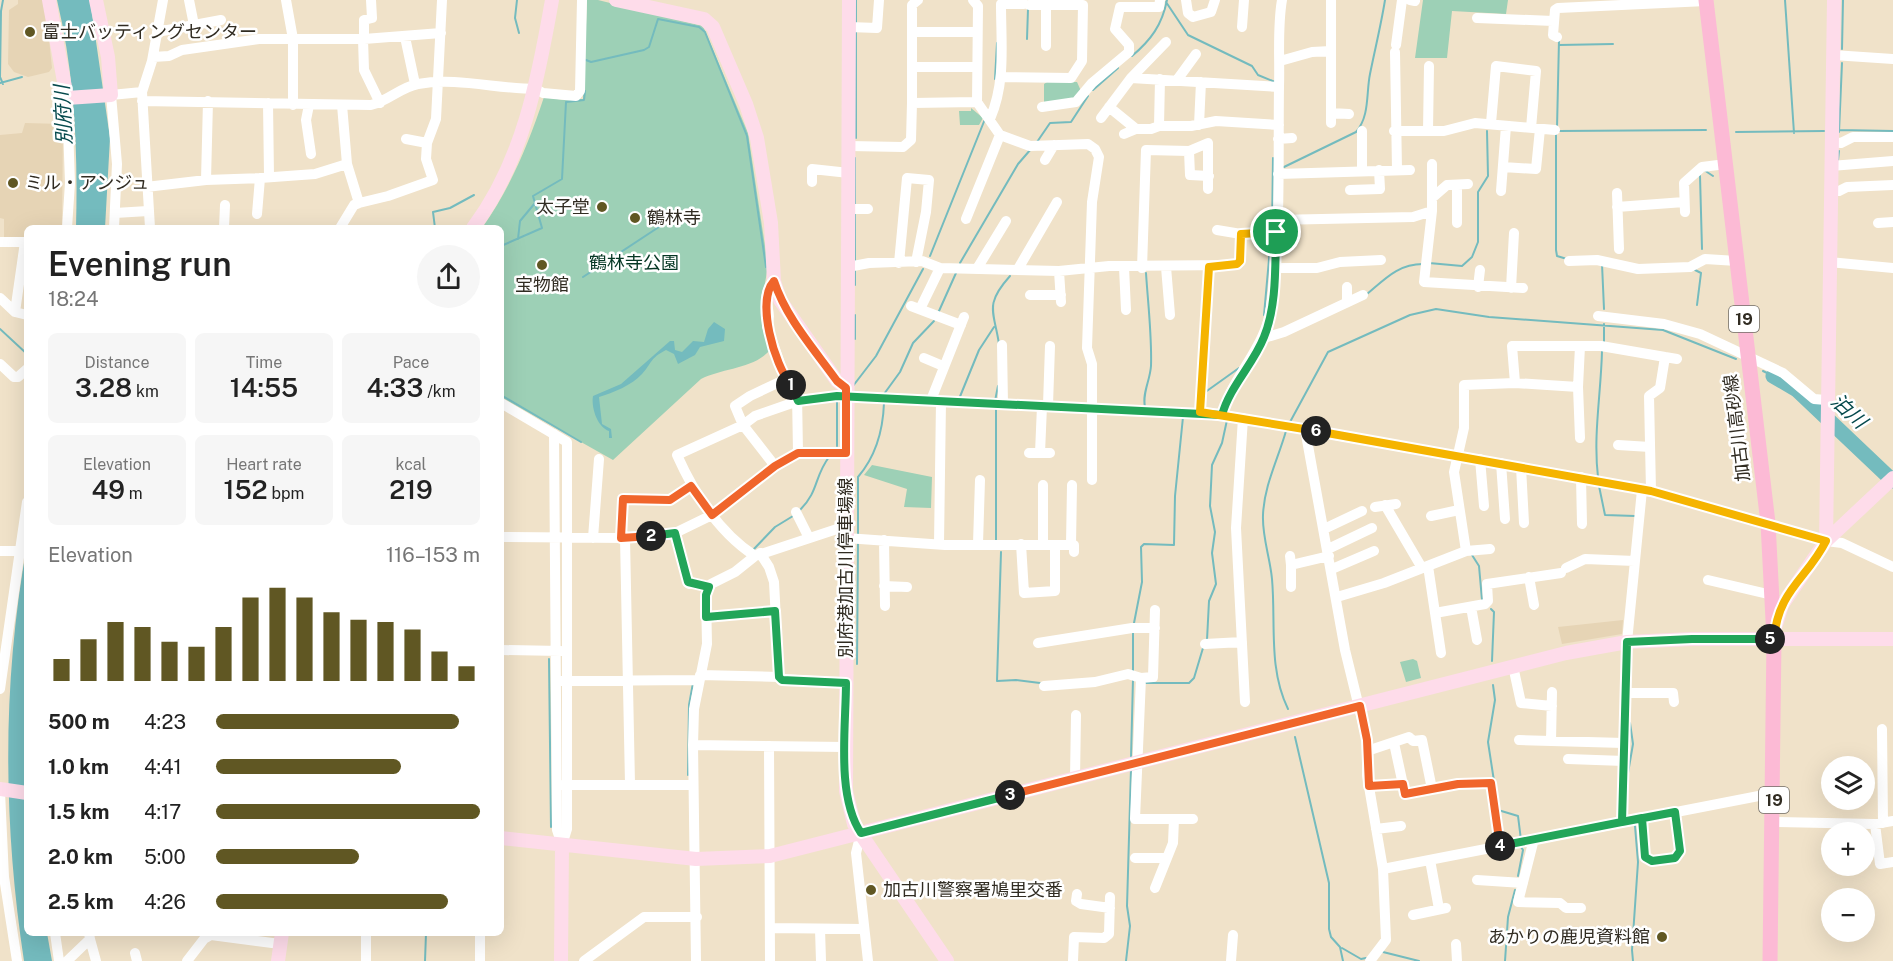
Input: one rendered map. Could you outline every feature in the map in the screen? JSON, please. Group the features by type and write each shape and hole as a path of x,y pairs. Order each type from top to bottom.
{"main road":[{"name":"加古川高砂線","path":"1706,1 1768,523 1774,639 1774,792 1770,961"}],"street":[{"path":"49,0 69,98 70,183 67,225"},
{"path":"96,0 108,57 117,164 114,225"},
{"path":"150,225 142,96 153,57 163,0"},
{"path":"189,0 194,25"},
{"path":"286,0 293,39 293,105"},
{"path":"371,0 372,18 364,20 364,70 380,103"},
{"path":"342,225 354,206 359,203 388,196 433,180 426,159 427,143 436,119 442,0"},
{"path":"475,225 503,179 521,137 536,89 552,0"},
{"path":"69,98 110,95 293,105 342,105 380,103 415,84 438,81 536,89 558,96 576,96 580,91 582,0"},
{"path":"616,0 704,19 713,27 746,104 757,138 771,223 774,281 780,300 846,393"},
{"name":"別府港加古川停車場線","path":"849,0 854,27 849,173 857,209 846,393 846,791 854,824 947,961"},
{"path":"854,27 877,28 879,0"},
{"path":"849,146 903,147 910,140 913,67 912,5 918,0"},
{"path":"973,0 978,6 977,102 1000,135 1030,146 1088,144 1095,149 1099,157 1092,202 1087,348 1092,364 1092,480"},
{"path":"1050,109 1076,102 1095,81 1129,52 1129,45 1115,29 1120,7 1159,7 1160,0"},
{"path":"1186,0 1188,13 1193,17 1211,12 1215,0"},
{"path":"1242,27 1244,0"},
{"path":"1222,415 1226,400 1264,338 1271,310 1275,268 1279,26 1282,0"},
{"path":"1330,0 1331,118 1349,114"},
{"path":"1397,170 1394,131 1396,48 1402,0"},
{"path":"1410,0 1415,0"},
{"path":"1826,541 1826,400 1834,0"},
{"path":"1557,37 1553,35 1553,21 1555,10 1558,8 1706,1"},
{"path":"988,117 999,98 1002,77 1001,4 1083,5 1082,62 1071,78"},
{"path":"1046,5 1046,46"},
{"path":"1477,18 1553,21"},
{"path":"158,32 221,20"},
{"path":"913,32 977,32"},
{"path":"153,57 169,56 182,50 259,39 363,39 441,33"},
{"path":"405,37 415,84"},
{"path":"1101,118 1131,78 1166,42"},
{"path":"1280,61 1312,52 1331,51"},
{"path":"1178,80 1196,54"},
{"path":"1833,55 1893,59"},
{"path":"1428,130 1432,83 1429,66"},
{"path":"1491,123 1496,66 1536,71 1536,169 1503,167"},
{"path":"913,67 976,67"},
{"path":"1002,77 1071,78 1095,81"},
{"path":"1131,78 1279,87"},
{"path":"1159,126 1160,79"},
{"path":"1199,125 1201,82"},
{"path":"206,180 208,101"},
{"path":"912,103 977,102"},
{"path":"257,214 265,177 268,103"},
{"path":"309,105 306,120 314,140 311,154"},
{"path":"342,105 347,164 359,203"},
{"path":"1109,107 1136,129"},
{"path":"1124,134 1136,129 1199,125 1216,121 1279,124"},
{"path":"1394,131 1444,131 1475,123 1555,130"},
{"path":"1501,191 1506,126"},
{"path":"1362,131 1362,170"},
{"path":"966,219 1000,135"},
{"path":"1831,142 1841,143 1853,137 1893,136"},
{"path":"1278,139 1292,138"},
{"path":"406,139 427,143"},
{"path":"1142,268 1146,150 1189,151 1208,144 1208,189"},
{"path":"1045,160 1054,145"},
{"path":"1189,151 1190,176 1209,176"},
{"path":"146,187 206,180 315,174 347,164"},
{"path":"1432,164 1432,212 1424,282 1517,288 1514,233"},
{"path":"1617,207 1685,207 1684,183 1702,167 1726,164"},
{"path":"1831,166 1866,168 1892,165"},
{"path":"812,182 812,169 849,173"},
{"path":"1350,190 1380,189 1379,170"},
{"path":"1278,174 1410,170"},
{"path":"899,263 907,178 929,180 926,212 915,262"},
{"path":"1432,198 1447,185 1462,184 1457,223"},
{"path":"1830,191 1839,191 1847,187 1893,184"},
{"path":"1617,193 1619,249"},
{"path":"1018,269 1052,219 1057,202"},
{"path":"224,225 225,205"},
{"path":"116,213 148,211"},
{"path":"1225,228 1241,234 1276,226 1413,217 1432,212"},
{"path":"978,267 1006,221"},
{"path":"1878,223 1893,222"},
{"path":"853,266 922,261 940,268 978,267 1059,271 1124,267 1209,267 1237,264 1240,261 1241,234"},
{"path":"0,242 24,242"},
{"path":"15,312 24,255"},
{"path":"1569,261 1597,260 1638,269 1690,267 1705,259 1737,261"},
{"path":"1275,268 1317,268 1340,262 1381,260"},
{"path":"1829,262 1893,268"},
{"path":"1123,304 1124,267"},
{"path":"1166,267 1164,304 1170,315"},
{"path":"1200,412 1209,267"},
{"path":"939,544 936,401 944,366 962,321 916,308 940,268"},
{"path":"1478,287 1480,270"},
{"path":"1030,295 1061,298 1059,271"},
{"path":"774,281 766,293 770,319 767,326 786,379 797,394 798,453"},
{"path":"1347,287 1347,302"},
{"path":"1264,338 1284,332 1363,295"},
{"path":"0,298 15,312 24,314"},
{"path":"1598,316 1664,324 1700,334 1783,373 1814,399 1826,400"},
{"path":"1002,345 1003,404"},
{"path":"1029,453 1045,453 1045,406 1050,346"},
{"path":"1515,383 1512,346 1601,346 1677,358"},
{"path":"1580,346 1578,387 1580,438"},
{"path":"1622,822 1628,693 1627,642 1635,561 1647,490 1650,447 1645,416 1649,396 1660,387 1665,357"},
{"path":"924,358 944,366"},
{"path":"0,364 14,377 18,377 24,372"},
{"path":"775,466 743,425 735,404 786,379"},
{"path":"1467,551 1454,472 1464,428 1464,385 1515,383 1578,387"},
{"path":"779,677 774,582 769,567 757,554 744,549 712,515 691,486 677,454 743,425 755,416 798,401 846,393 936,401 1200,412 1243,418 1647,490 1826,541 1842,543 1893,567"},
{"path":"504,405 567,441 567,651 561,681"},
{"path":"1243,418 1236,528 1245,702"},
{"path":"1305,429 1345,650 1360,706 1367,751 1369,786 1383,868 1386,939 1370,961"},
{"path":"554,434 555,651 561,681 562,785 567,829 562,845 561,961"},
{"path":"1618,445 1650,447"},
{"path":"504,537 623,538 675,533 712,515 775,466 798,453 846,453"},
{"path":"592,538 599,459"},
{"path":"1480,459 1484,506"},
{"path":"1501,463 1505,519"},
{"path":"1521,467 1521,517"},
{"path":"1581,477 1582,524"},
{"path":"978,544 980,480"},
{"path":"1774,639 1776,622 1782,605 1826,541 1890,482"},
{"path":"1043,485 1043,544"},
{"path":"696,961 693,745 700,678 707,644 706,595 711,584 735,572 757,554 837,529 846,534 884,540 939,544 1043,544 1073,549 1068,500 1072,485"},
{"path":"630,784 623,499 670,500 691,486"},
{"path":"1385,505 1425,567 1441,653"},
{"path":"1431,516 1459,510"},
{"path":"1324,529 1362,511"},
{"path":"796,512 809,538"},
{"path":"0,689 24,520"},
{"path":"1291,587 1291,561 1329,553 1372,528"},
{"path":"675,533 688,583 709,587"},
{"path":"884,540 885,606"},
{"path":"1021,544 1024,593 1055,591 1055,545"},
{"path":"1337,597 1384,583 1467,551 1490,549"},
{"path":"0,550 19,551"},
{"path":"1332,569 1371,555"},
{"path":"1435,613 1486,603 1487,584 1563,571 1585,559 1600,555 1635,561"},
{"path":"1529,577 1534,605"},
{"path":"1708,580 1772,595"},
{"path":"884,586 907,587"},
{"path":"1471,607 1477,640"},
{"path":"1044,686 1095,682 1128,674 1141,678 1153,677 1155,610"},
{"path":"706,617 775,611"},
{"path":"1038,643 1131,628 1155,628"},
{"path":"504,838 696,859 770,856 1513,666 1627,642 1692,639 1893,639"},
{"path":"1205,644 1242,642"},
{"path":"504,650 567,651"},
{"path":"1513,666 1521,703 1552,706"},
{"path":"561,681 779,677 782,680 846,683"},
{"path":"1141,678 1135,819 1193,819"},
{"path":"1551,741 1552,692"},
{"path":"1628,693 1674,693 1674,702"},
{"path":"1528,716 1529,704"},
{"path":"1073,722 1075,779"},
{"path":"1882,729 1884,822 1880,864 1893,862"},
{"path":"1367,751 1409,737 1413,741 1422,740 1432,789"},
{"path":"1519,740 1624,743"},
{"path":"1394,743 1405,794 1491,783 1500,846"},
{"path":"693,745 845,747"},
{"path":"769,746 770,961"},
{"path":"1568,759 1624,762"},
{"path":"1369,786 1403,784"},
{"path":"562,785 693,785"},
{"path":"17,961 2,871 0,790 24,793"},
{"path":"1383,868 1774,792"},
{"path":"1642,818 1645,857 1652,861 1675,858 1680,851 1675,812"},
{"path":"1155,888 1173,843 1174,819"},
{"path":"1773,822 1884,822"},
{"path":"1376,829 1401,826"},
{"path":"861,833 856,853 868,961"},
{"path":"1534,840 1518,902 1561,899 1566,908 1581,908"},
{"path":"1135,858 1166,858"},
{"path":"1413,915 1443,909 1430,860"},
{"path":"1477,880 1492,877 1523,883"},
{"path":"1073,961 1074,937 1104,938 1109,934 1110,902 1082,904 1076,901 1077,894"},
{"path":"584,961 644,917 697,917"},
{"path":"770,928 864,929"},
{"path":"820,929 821,961"},
{"path":"1231,961 1233,935"},
{"path":"55,936 59,961"},
{"path":"67,961 90,936"},
{"path":"90,936 96,961"},
{"path":"187,961 207,936"},
{"path":"236,936 281,939 278,961"},
{"path":"366,936 366,961"},
{"path":"480,936 480,961"},
{"path":"1456,944 1457,961"}],"shaded area":[{"path":"18,0 45,0 52,68 49,72 28,77 14,72 8,64 9,10 18,4"},
{"name":"ミル・アンジュ","path":"25,123 63,124 62,225 24,225 24,238 4,237 4,219 0,218 0,135 22,133"},
{"path":"1623,620 1622,634 1562,644 1558,627"}],"green space":[{"name":"鶴林寺公園","path":"587,0 598,0 703,26 748,133 768,266 762,300 770,350 747,365 701,379 613,460 504,399 504,225 484,225 502,197 518,165 544,97 564,100 583,99"},
{"path":"1423,0 1508,0 1506,14 1452,11 1447,58 1415,58"},
{"path":"1047,82 1077,82 1081,91 1075,98 1044,103 1044,84"},
{"path":"971,108 983,118 979,125 960,125 959,111 971,111"},
{"path":"872,465 932,477 931,508 904,507 907,489 864,475"},
{"path":"1413,659 1417,661 1421,678 1406,682 1400,662"}],"water":[{"name":"別府川","path":"57,0 90,0 110,138 105,225 76,225 74,113"},
{"path":"714,322 725,329 724,341 700,347 695,355 678,364 674,354 666,350 654,358 633,382 599,397 602,424 611,429 612,438 609,438 609,431 601,425 596,416 593,396 621,384 670,341 674,341 675,350 682,352 693,341 704,342 708,329"},
{"path":"24,564 24,936 48,936 52,961 24,961 12,857 8,753 13,649"}],"waterway":[{"path":"3,0 0,77 3,84"},
{"path":"517,0 515,18 519,33"},
{"path":"856,0 856,24"},
{"path":"1132,56 1155,31 1167,0"},
{"path":"1284,167 1356,132 1360,126 1366,112 1370,74 1385,0"},
{"path":"1785,0 1794,133"},
{"path":"1842,49 1843,0"},
{"path":"1166,2 1188,35 1252,66 1258,75 1275,82"},
{"path":"1027,39 1028,9"},
{"path":"586,60 591,62 644,50 649,47 658,19 699,27 705,32 747,136 766,267"},
{"path":"856,30 856,138"},
{"path":"1557,128 1559,40"},
{"path":"995,79 997,43"},
{"path":"1559,45 1613,44"},
{"path":"1839,132 1842,63"},
{"path":"1093,90 1118,68"},
{"path":"0,83 22,77"},
{"path":"504,245 542,228 533,196 562,179 566,102 584,100 585,91"},
{"path":"1037,142 1050,123 1071,122 1088,96"},
{"path":"930,256 985,119"},
{"path":"1559,131 1706,130"},
{"path":"1839,130 1893,131"},
{"path":"1429,263 1462,266 1472,257 1478,242 1478,192 1488,176 1487,131"},
{"path":"1736,132 1824,131"},
{"path":"1556,133 1556,250 1557,256 1567,259"},
{"path":"960,263 1018,164 1031,149"},
{"path":"1838,160 1839,151"},
{"path":"855,158 855,207"},
{"path":"1272,228 1273,158"},
{"path":"1704,170 1713,176"},
{"path":"1700,176 1702,249"},
{"path":"435,225 433,212 450,208 474,195"},
{"path":"518,239 520,221 535,203"},
{"path":"855,212 855,261"},
{"path":"583,277 668,221"},
{"path":"1264,315 1271,237"},
{"path":"1367,294 1399,270 1423,264"},
{"path":"1602,264 1604,309"},
{"path":"855,269 855,285"},
{"path":"853,386 876,356 923,269"},
{"path":"1695,270 1701,273 1697,305"},
{"path":"939,311 956,273"},
{"path":"1145,407 1151,355 1146,273"},
{"path":"999,344 993,308 997,294 1010,276"},
{"path":"1290,422 1328,352 1410,315 1436,309 1489,317 1663,330 1736,359"},
{"path":"855,315 855,339"},
{"path":"884,394 900,372 913,343 934,321"},
{"path":"1604,324 1604,343"},
{"path":"959,399 979,350 994,327"},
{"path":"0,329 24,351"},
{"path":"1245,377 1267,341"},
{"path":"1598,477 1597,430 1602,351"},
{"path":"1204,393 1239,368"},
{"path":"1763,371 1773,376"},
{"name":"泊川","path":"1773,376 1797,390 1893,481"},
{"path":"995,401 998,386"},
{"path":"504,397 581,442"},
{"path":"837,400 837,446"},
{"path":"858,534 858,477 874,452 882,423 884,403"},
{"path":"996,408 996,541"},
{"path":"1134,623 1142,582 1141,547 1144,544 1174,545 1175,496 1183,417"},
{"path":"1207,640 1209,601 1216,584 1212,553 1215,532 1210,506 1212,465 1222,443 1227,420"},
{"path":"1286,431 1266,494 1263,523 1272,579 1275,661 1288,709"},
{"path":"800,510 814,490 829,457"},
{"path":"1599,486 1605,515 1635,516"},
{"path":"752,551 775,527 793,516"},
{"path":"857,664 858,544"},
{"path":"1001,552 997,681 1016,680 1040,683"},
{"path":"1472,555 1479,566 1482,600"},
{"path":"1491,609 1494,612 1492,661"},
{"path":"1133,633 1133,671"},
{"path":"1143,683 1189,683 1194,678 1203,648"},
{"path":"549,659 551,827"},
{"path":"1131,758 1133,679"},
{"path":"688,775 689,705 693,683"},
{"path":"1493,685 1495,700 1488,742 1494,781"},
{"path":"1628,773 1633,744 1630,723"},
{"path":"1295,737 1329,883 1329,929 1331,937 1340,947 1343,961"},
{"path":"1126,961 1130,926 1127,906 1131,769"},
{"path":"1498,810 1518,816 1521,840"},
{"path":"1633,961 1638,862 1635,826"},
{"path":"1518,876 1523,850 1521,847"},
{"path":"1505,961 1508,917 1515,890"},
{"path":"425,961 426,936"},
{"path":"1342,948 1361,959 1366,958"},
{"path":"1383,952 1419,961"}],"place":[{"name":"富士バッティングセンター","path":"30,32"},
{"name":"ミル・アンジュ","path":"13,183"},
{"name":"太子堂","path":"602,207"},
{"name":"鶴林寺","path":"635,218"},
{"name":"宝物館","path":"542,265"},
{"name":"加古川警察署鳩里交番","path":"871,890"},
{"name":"あかりの鹿児資料館","path":"1662,937"}],"route":[{"path":"1276,232 1241,234 1240,261 1233,266 1209,267 1208,317 1200,412 1286,425 1651,491 1812,535 1826,541 1782,605 1776,622 1774,639 1627,642 1622,822 1675,812 1680,851 1675,858 1652,861 1645,857 1642,818 1622,822 1500,846 1493,786 1489,782 1458,784 1405,794 1403,784 1369,786 1367,740 1360,706 861,833 854,824 846,791 846,683 782,680 779,677 775,646 775,611 706,617 706,595 709,587 688,582 675,533 621,538 623,499 670,500 691,486 712,515 775,466 798,453 846,453 846,398 846,388 837,381 790,315 780,300 774,281 766,293 766,308 770,319 767,326 785,378 797,394 798,401 837,396 846,398 1200,412 1222,415 1226,400 1264,338 1271,310 1276,232"}]}
